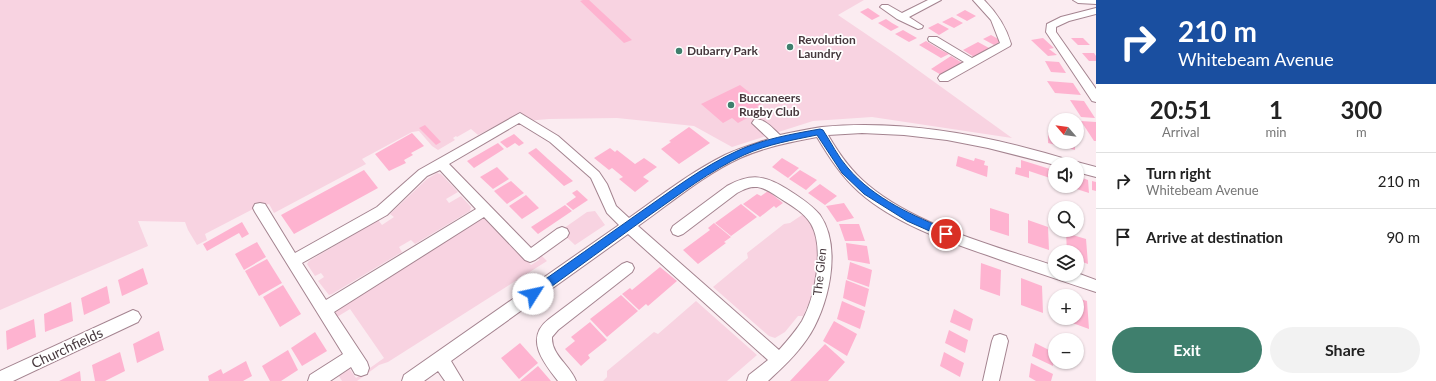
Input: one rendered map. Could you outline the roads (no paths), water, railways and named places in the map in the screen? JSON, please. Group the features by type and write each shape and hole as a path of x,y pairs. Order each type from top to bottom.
{"street":[{"path":"901,17 936,0"},
{"path":"944,78 1006,44 1002,29 995,17 978,0"},
{"path":"1078,0 1095,10"},
{"path":"885,7 918,26"},
{"path":"1095,10 1065,19 1051,26 1050,28 1051,32 1096,98"},
{"path":"933,39 971,62"},
{"path":"293,261 382,210 423,173 520,117 558,142 595,175 600,181 609,207 779,360"},
{"path":"758,123 778,140"},
{"path":"410,381 677,191 715,166 741,153 778,140 820,132 883,130 960,136 989,142 1048,158"},
{"path":"820,132 845,171 867,192 893,208 910,218 946,234 1048,270"},
{"path":"441,163 530,256 562,234"},
{"path":"1084,169 1096,172"},
{"name":"The Glen","path":"678,230 740,185 753,181 758,181 772,186 792,199 816,221 823,241 824,257 819,297 814,312 807,327 779,360 755,381"},
{"path":"260,208 357,362 316,381"},
{"path":"324,310 485,210"},
{"path":"568,381 550,357 544,342 544,335 554,324 627,268"},
{"path":"1081,281 1096,286"},
{"name":"Churchfields","path":"0,379 133,317"},
{"path":"991,381 1000,341"},
{"path":"440,360 455,381"}],"place":[{"name":"Revolution Laundry","path":"790,47"},
{"name":"Dubarry Park","path":"679,51"},
{"name":"Buccaneers Rugby Club","path":"731,105"}]}
